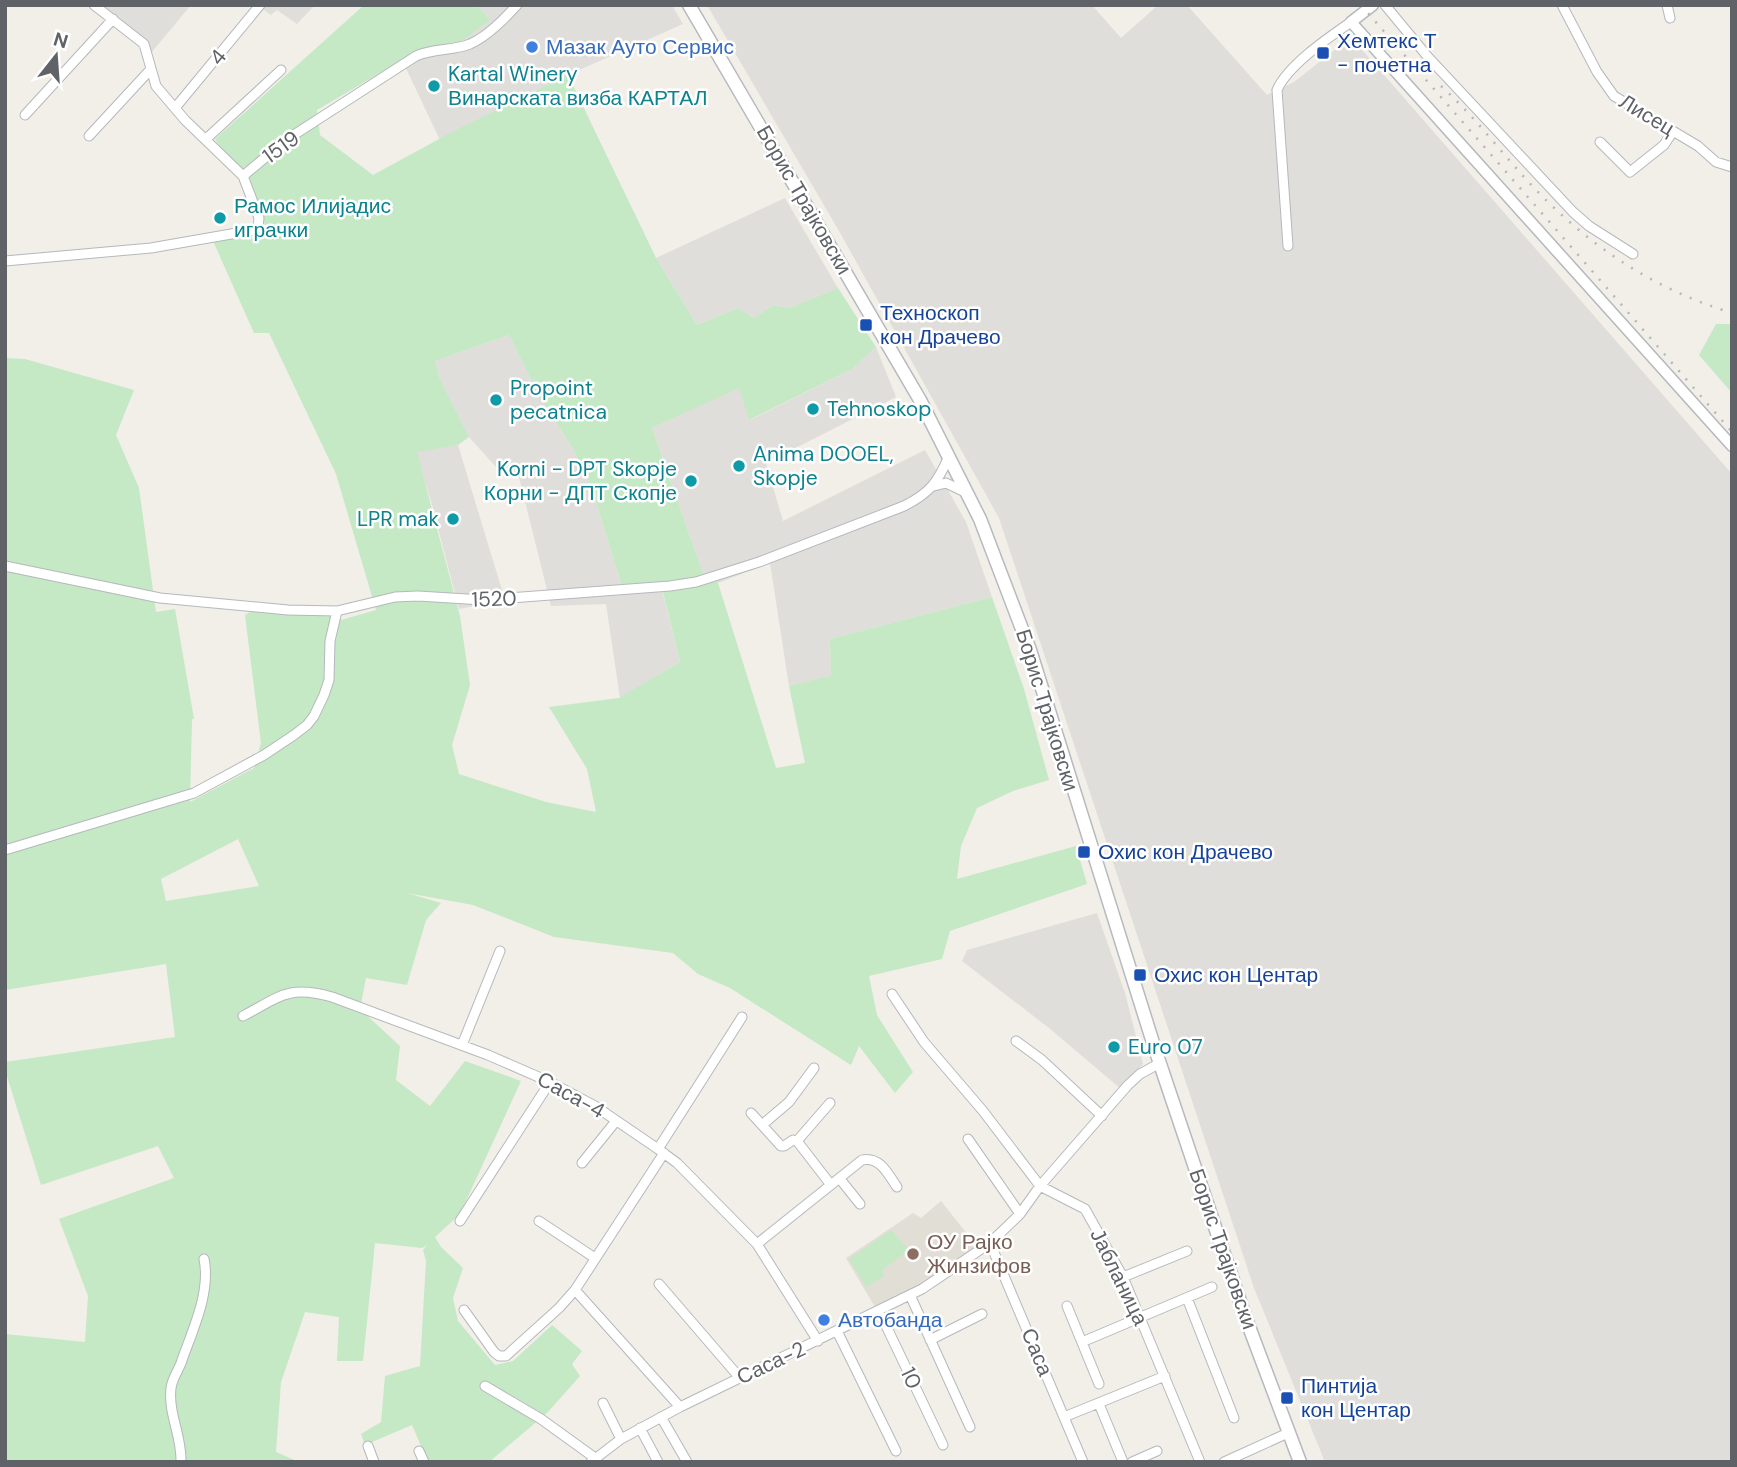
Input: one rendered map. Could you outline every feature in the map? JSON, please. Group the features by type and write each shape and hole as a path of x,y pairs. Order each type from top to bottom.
{"main road":[{"name":"Борис Трајковски","path":"689,5 895,356 969,495 1030,650 1160,1063 1245,1316 1300,1462"}],"street":[{"name":"1519","path":"94,5 144,44 156,86 226,162 243,176 286,140 416,56 427,51 469,44 486,33 517,5"},
{"name":"4","path":"175,108 260,5"},
{"path":"1288,246 1276,90 1293,69 1373,5"},
{"path":"1385,5 1428,57 1573,212 1589,226 1633,254"},
{"name":"Лисец","path":"1562,5 1597,72 1614,96 1698,146 1716,162 1732,167"},
{"path":"1667,5 1670,18"},
{"path":"25,115 113,19"},
{"path":"1351,22 1732,446"},
{"path":"89,136 151,69"},
{"path":"206,139 281,70"},
{"path":"1600,142 1630,172 1664,145 1674,131"},
{"path":"5,261 151,248 254,230 258,228 259,218 243,176"},
{"name":"1520","path":"5,566 160,598 288,610 337,611 395,597 483,600 616,591 696,582 759,562 919,498 932,487 949,456"},
{"path":"932,487 946,482 969,495"},
{"path":"5,850 194,793 264,755 294,735 314,716 324,695 328,680 330,641 337,611"},
{"path":"462,1045 500,951"},
{"name":"Саса-4","path":"243,1016 287,993 311,991 368,1009 462,1045 550,1082 595,1106 677,1163 757,1244 818,1341"},
{"name":"Јабланица","path":"892,994 924,1042 983,1111 1040,1186 1085,1209 1123,1277 1200,1462"},
{"path":"464,1310 494,1352 499,1356 506,1356 559,1308 575,1290 742,1017"},
{"path":"1016,1041 1042,1060 1102,1116"},
{"name":"Саса-2","path":"593,1460 621,1439 680,1408 910,1295 990,1243 1020,1214 1040,1186 1140,1074 1160,1063"},
{"path":"762,1125 789,1102 814,1068"},
{"path":"460,1221 550,1082"},
{"path":"797,1141 830,1103"},
{"path":"751,1113 782,1146 793,1140 797,1141"},
{"path":"582,1163 616,1121"},
{"path":"968,1139 1020,1214"},
{"path":"797,1141 831,1185"},
{"path":"757,1244 862,1160 869,1158 880,1163 897,1187"},
{"path":"840,1178 860,1204"},
{"path":"539,1221 595,1258"},
{"name":"Саса","path":"990,1243 1083,1462"},
{"path":"1123,1277 1187,1251"},
{"path":"181,1462 181,1447 170,1402 172,1384 194,1327 204,1291 207,1272 204,1259"},
{"path":"659,1284 740,1378"},
{"path":"1082,1342 1212,1287"},
{"path":"575,1290 680,1408"},
{"path":"910,1295 970,1427"},
{"path":"1187,1298 1234,1418"},
{"path":"1067,1306 1099,1384"},
{"name":"10","path":"879,1311 943,1445"},
{"path":"930,1340 982,1314"},
{"path":"837,1331 896,1451"},
{"path":"1064,1417 1165,1376"},
{"path":"485,1386 561,1433 593,1460"},
{"path":"603,1403 621,1439"},
{"path":"1100,1404 1124,1462"},
{"path":"661,1418 687,1462"},
{"path":"640,1429 658,1462"},
{"path":"1224,1462 1288,1433"},
{"path":"368,1446 374,1462"},
{"path":"419,1451 424,1462"},
{"path":"1132,1462 1157,1451"}],"shaded area":[{"path":"91,5 191,5 151,53"},
{"path":"257,5 315,5 297,24 277,10 271,15"},
{"path":"477,5 672,5 683,24 568,75 440,140 402,60 464,40 490,20"},
{"path":"707,5 1092,5 1121,38 1158,5 1187,5 1267,95 1294,82 1351,37 1732,474 1732,1462 1325,1462 1254,1288 999,518 839,231"},
{"path":"785,198 838,288 789,308 773,305 754,318 738,308 697,325 656,258"},
{"path":"509,335 540,397 573,449 592,488 623,590 660,582 680,662 620,698 606,604 551,606 518,473 504,476 469,437 440,379 435,361"},
{"path":"876,347 896,397 766,463 783,521 925,450 966,522 992,597 830,639 831,677 789,686 770,563 718,583 704,576 652,428 739,387 750,420 852,369"},
{"path":"458,445 505,600 459,609 415,451"},
{"path":"1097,913 1125,993 1143,1064 1121,1089 1049,1028 962,961 967,950"},
{"name":"ОУ Рајко Жинзифов","path":"941,1201 980,1250 878,1312 846,1258 913,1213 921,1218"}],"green space":[{"path":"364,5 477,5 490,20 464,40 402,60 317,110 320,135 373,175 452,132 568,75 656,258 697,325 738,308 754,318 773,305 789,308 838,288 876,347 852,369 749,420 739,388 652,428 704,576 718,583 776,768 805,763 789,686 831,676 830,639 992,597 1024,689 1049,780 1013,791 977,808 961,846 957,879 1076,846 1087,884 950,931 942,959 869,976 877,1015 913,1072 895,1093 859,1046 851,1065 730,988 698,974 673,953 554,937 473,905 407,893 441,903 426,920 407,985 366,978 360,1009 400,1046 396,1080 430,1106 465,1061 521,1081 460,1214 435,1237 441,1247 463,1268 453,1298 458,1321 495,1365 513,1361 552,1325 582,1351 572,1364 580,1376 547,1413 489,1462 428,1462 412,1425 365,1445 361,1434 381,1422 385,1376 420,1366 426,1261 423,1250 427,1245 422,1248 375,1243 363,1361 337,1361 339,1317 305,1312 281,1382 276,1452 299,1462 5,1462 5,1334 85,1342 88,1296 59,1219 174,1178 158,1146 41,1185 5,1070 5,1062 175,1037 166,964 5,990 5,358 25,359 134,390 116,435 139,488 156,612 175,609 194,719 190,802 254,768 261,743 245,615 261,605 330,609 341,620 376,610 336,474 269,333 254,333 213,241 266,231 262,211 215,139","holes":["509,335 540,397 573,449 592,488 623,590 661,584 680,662 619,698 549,707 587,769 596,812 546,802 459,774 452,745 470,685 460,616 417,452 458,445 469,437 440,379 435,361","238,839 259,886 166,901 161,879"]},
{"path":"1716,324 1732,324 1732,393 1699,355"},
{"path":"891,1230 909,1250 883,1269 884,1276 866,1287 849,1259"}],"railway":[{"path":"1361,5 1732,432"},
{"path":"1441,86 1546,200 1594,242 1619,260 1672,290 1732,313"}],"place":[{"name":"Мазак Ауто Сервис","path":"532,47"},
{"name":"Хемтекс Т - почетна","path":"1323,53"},
{"name":"Kartal Winery Винарската визба КАРТАЛ","path":"434,86"},
{"name":"Рамос Илијадис играчки","path":"220,218"},
{"name":"Техноскоп кон Драчево","path":"866,325"},
{"name":"Propoint pecatnica","path":"496,400"},
{"name":"Tehnoskop","path":"813,409"},
{"name":"Anima DOOEL, Skopje","path":"739,466"},
{"name":"Korni - DPT Skopje Корни - ДПТ Скопје","path":"691,481"},
{"name":"LPR mak","path":"453,519"},
{"name":"Охис кон Драчево","path":"1084,852"},
{"name":"Охис кон Центар","path":"1140,975"},
{"name":"Euro 07","path":"1114,1047"},
{"name":"ОУ Рајко Жинзифов","path":"913,1254"},
{"name":"Автобанда","path":"824,1320"},
{"name":"Пинтија кон Центар","path":"1287,1398"}]}
